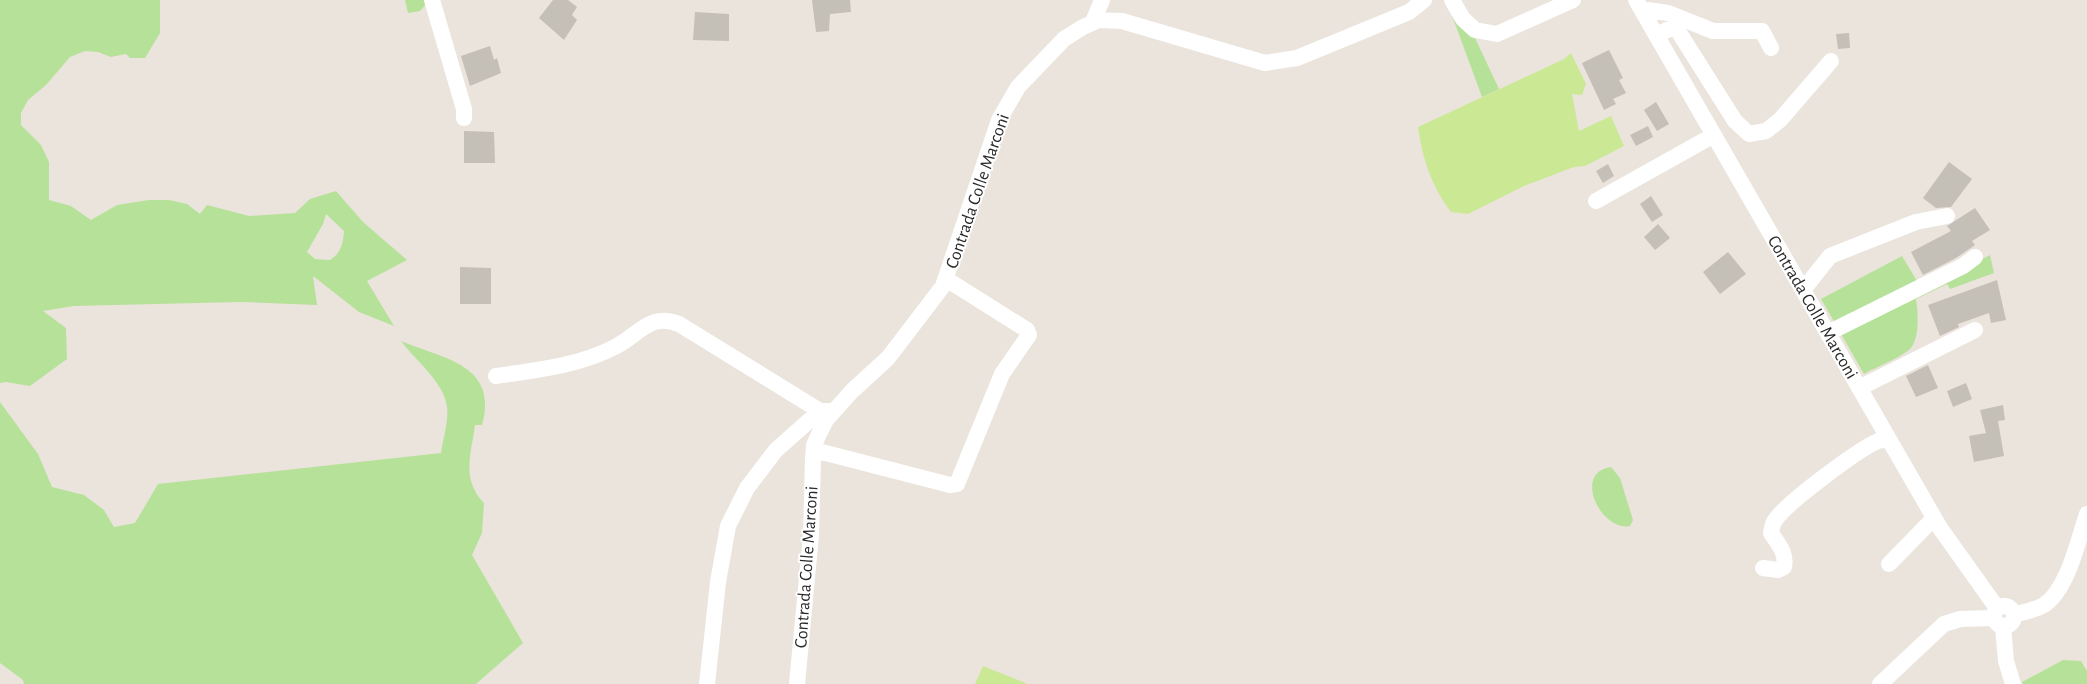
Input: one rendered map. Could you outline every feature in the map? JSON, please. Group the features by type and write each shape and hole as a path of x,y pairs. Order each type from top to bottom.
{"street":[{"path":"432,0 464,109 464,118"},
{"path":"1093,22 1102,0"},
{"name":"Contrada Colle Marconi","path":"797,684 810,544 814,450 827,411 888,358 943,286 999,120 1018,86 1064,40 1099,20 1122,21 1265,63 1297,58 1409,12 1424,0"},
{"path":"1452,0 1463,19 1475,30 1497,34 1573,0"},
{"path":"1639,4 1713,31 1762,31 1771,48"},
{"name":"Contrada Colle Marconi","path":"1639,4 1934,518 1998,618"},
{"path":"1657,35 1671,28 1678,31 1735,121 1749,134 1766,131 1780,120 1831,62"},
{"path":"1596,200 1714,135"},
{"path":"1803,290 1830,256 1916,222 1947,216"},
{"path":"1828,333 1963,266 1975,257"},
{"name":"Contrada Colle Marconi","path":"814,450 950,485 957,484 998,382 1028,335 1027,330 946,279"},
{"path":"496,376 545,369 582,360 616,347 657,320 669,320 827,411 776,450 747,488 728,526 718,582 707,684"},
{"path":"1859,388 1975,330"},
{"path":"1763,568 1778,570 1784,566 1783,550 1771,533 1773,523 1780,514 1798,496 1843,464 1879,440 1889,440"},
{"path":"1880,684 1944,624 1960,619 1998,618 2011,624 2014,615 2044,606 2064,581 2087,514"},
{"path":"1889,564 1934,518"},
{"path":"1998,618 2006,661 2013,684"}],"green space":[{"path":"0,0 160,0 160,33 145,58 130,58 126,54 111,57 98,52 85,51 70,57 46,85 28,100 21,113 21,125 41,145 49,162 49,200 71,206 91,220 117,205 149,200 169,200 187,204 200,214 207,205 249,216 295,213 310,199 336,191 363,222 407,260 367,281 394,326 359,312 313,276 317,305 240,302 74,306 43,311 66,328 67,359 30,386 6,382 0,383","holes":["326,214 344,231 341,248 330,260 315,259 307,252 323,224"]},
{"path":"405,0 427,0 428,2 420,11 408,13"},
{"path":"1450,10 1475,38 1499,89 1482,97"},
{"path":"1571,53 1586,84 1582,95 1572,94 1579,131 1611,116 1624,146 1585,166 1574,167 1524,186 1468,214 1451,212 1438,192 1429,172 1422,150 1418,127 1564,59"},
{"path":"1990,255 1994,273 1950,289 1947,284 1916,299 1918,325 1913,345 1900,356 1864,374 1841,334"},
{"path":"1902,256 1917,281 1836,325 1821,299"},
{"path":"401,341 450,359 464,367 475,376 482,389 485,405 482,425 475,425 469,466 472,485 484,503 482,533 472,555 523,643 476,684 24,684 23,680 0,663 0,402 38,454 52,487 84,495 104,510 114,527 135,523 158,484 441,453 447,418 445,398 435,380"},
{"path":"1611,467 1620,478 1633,520 1630,526 1619,525 1609,520 1595,501 1592,489 1593,479 1599,471"},
{"path":"2063,660 2081,661 2087,671 2087,684 2023,684 2022,682"},
{"path":"983,666 1028,684 975,684"}],"building":[{"path":"553,0 568,0 577,7 572,15 577,20 564,40 539,18"},
{"path":"812,0 850,0 851,12 830,14 829,31 816,32"},
{"path":"695,12 729,14 729,41 693,40"},
{"path":"1849,33 1850,48 1838,49 1836,34"},
{"path":"490,46 494,60 497,58 501,73 470,86 461,56"},
{"path":"1609,50 1623,78 1619,80 1626,93 1613,99 1616,104 1604,110 1582,63"},
{"path":"1656,102 1669,124 1657,131 1644,110"},
{"path":"1648,126 1653,137 1636,146 1630,135"},
{"path":"464,131 494,132 495,163 464,163"},
{"path":"1949,162 1972,179 1951,207 1936,208 1923,198"},
{"path":"1608,164 1614,176 1603,183 1596,171"},
{"path":"1651,196 1663,215 1652,222 1640,204"},
{"path":"1975,208 1990,230 1972,241 1975,245 1956,258 1923,275 1911,252 1951,231 1947,226"},
{"path":"1658,224 1670,238 1655,250 1644,237"},
{"path":"1728,252 1746,274 1720,294 1703,272"},
{"path":"460,267 491,268 491,304 460,304"},
{"path":"1997,280 2006,320 1991,323 1989,313 1958,324 1959,327 1940,336 1928,305"},
{"path":"1928,365 1938,388 1916,397 1906,376"},
{"path":"1966,383 1972,399 1953,407 1947,391"},
{"path":"2003,405 2005,420 1998,421 2004,456 1974,462 1969,436 1986,433 1980,410"}]}
